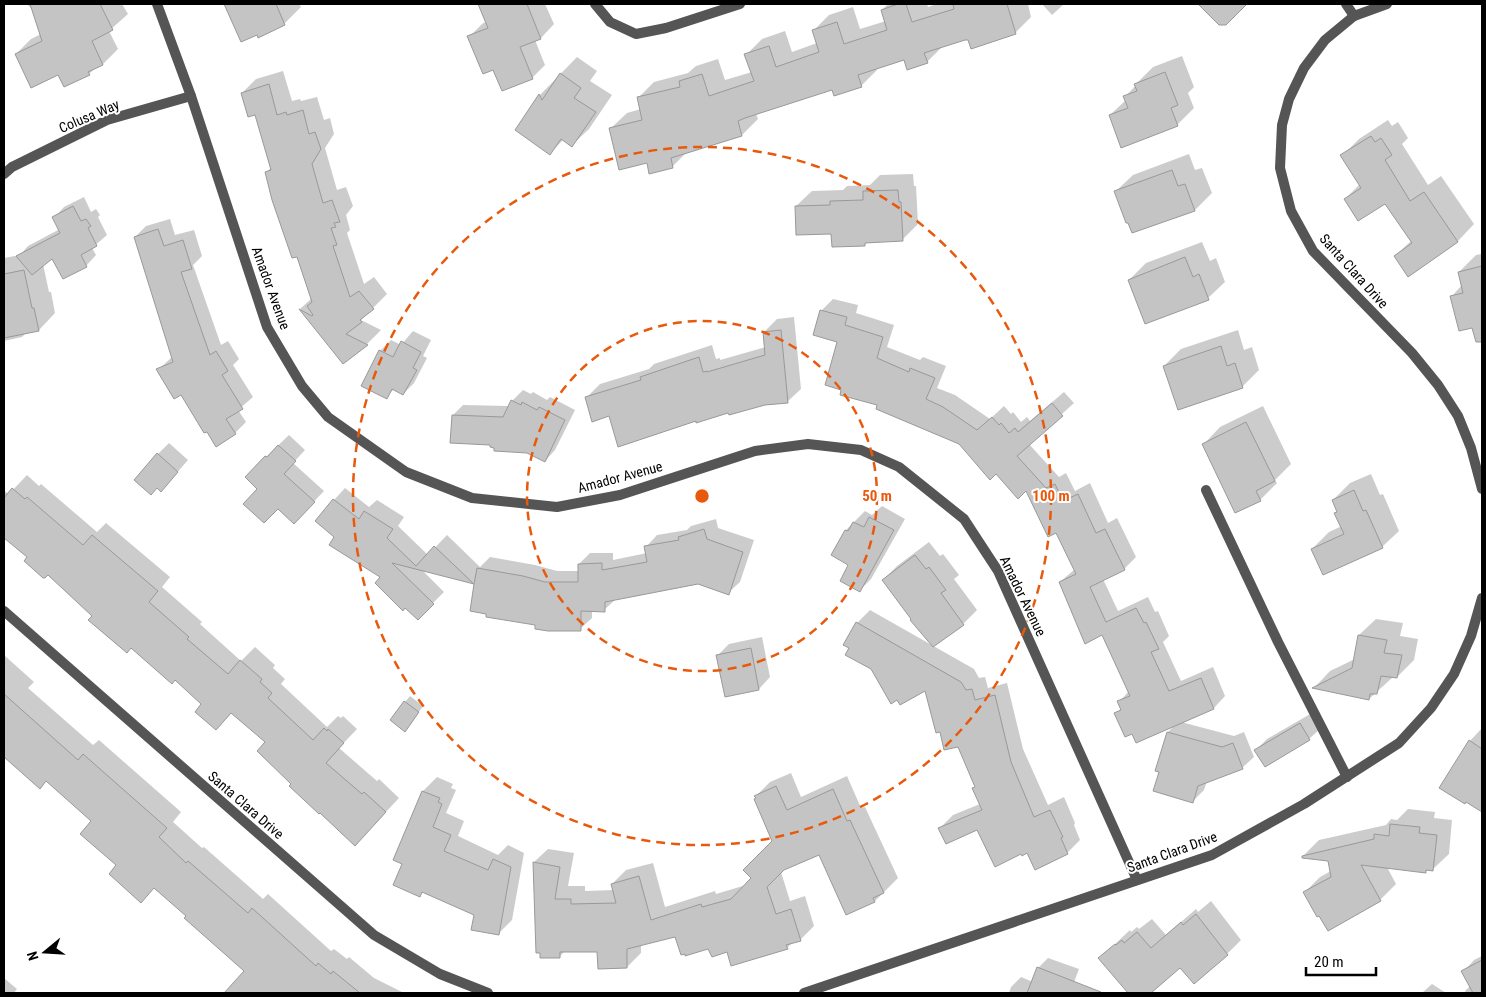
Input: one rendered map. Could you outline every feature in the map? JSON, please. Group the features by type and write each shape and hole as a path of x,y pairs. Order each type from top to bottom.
{"street":[{"name":"Amador Avenue","path":"157,4 191,96 268,327 302,386 328,417 406,472 472,498 557,507 620,494 755,451 808,444 861,450 899,467 964,519 998,570 1137,880"},
{"path":"595,4 610,22 636,34 666,28 740,4"},
{"path":"1346,4 1354,16"},
{"name":"Santa Clara Drive","path":"1387,4 1354,16 1325,40 1304,68 1289,99 1282,125 1280,168 1291,211 1313,251 1412,353 1438,385 1458,416 1471,448 1482,489"},
{"name":"Colusa Way","path":"4,174 12,167 107,120 191,96"},
{"path":"1206,490 1278,642 1347,777"},
{"name":"Santa Clara Drive","path":"804,993 1212,855 1304,804 1399,743 1431,708 1454,674 1471,636 1482,598"},
{"name":"Santa Clara Drive","path":"4,611 374,935 440,974 488,993"}],"building":[{"path":"30,4 100,4 113,30 92,41 103,65 88,72 90,75 64,87 58,75 31,88 15,54 42,41"},
{"path":"224,4 276,4 285,25 258,38 257,35 241,42"},
{"path":"478,4 527,4 541,39 520,47 533,79 502,91 493,70 483,74 467,36 488,28"},
{"path":"898,4 906,4 912,22 954,9 953,4 1007,4 1016,34 971,49 968,40 965,40 924,53 928,63 907,70 904,60 858,75 862,87 834,96 832,90 745,118 738,121 742,136 671,158 673,168 649,174 647,163 619,170 609,128 642,120 637,97 680,87 679,81 702,74 709,96 754,81 744,54 769,46 776,67 819,52 812,30 837,22 844,44 887,30 881,10"},
{"path":"1198,4 1247,4 1226,25 1219,25"},
{"path":"1165,72 1178,105 1171,108 1178,126 1121,148 1109,115 1128,108 1123,96 1137,91 1134,84"},
{"path":"560,73 581,88 574,98 596,112 572,147 561,139 550,155 515,130 539,94 542,100"},
{"path":"269,84 277,115 286,112 287,115 303,110 309,134 315,132 321,149 312,164 323,203 332,200 340,222 334,223 336,227 331,228 337,245 333,246 350,297 359,291 374,309 360,320 362,322 346,334 368,345 343,364 299,309 313,315 307,306 312,302 297,257 292,258 272,200 265,172 271,170 255,115 248,117 241,93"},
{"path":"1371,136 1375,142 1381,138 1392,155 1385,160 1410,201 1424,192 1458,242 1408,277 1394,256 1412,243 1385,204 1358,221 1344,199 1361,188 1340,155"},
{"path":"1172,170 1178,186 1185,184 1195,211 1132,233 1128,223 1126,223 1114,191"},
{"path":"898,190 899,202 901,202 903,241 865,243 865,246 832,247 831,234 796,235 795,206 830,205 830,201 863,200 863,191"},
{"path":"73,206 81,221 86,219 91,226 88,228 97,246 81,255 87,267 63,279 52,259 32,275 16,256 60,233 52,217"},
{"path":"158,229 164,246 183,240 192,269 181,272 210,355 216,351 228,371 222,375 243,409 226,419 236,434 216,447 207,432 204,433 181,395 174,399 156,369 173,362 134,237"},
{"path":"1185,257 1193,277 1199,274 1209,300 1145,324 1128,280"},
{"path":"1482,266 1482,342 1476,342 1472,328 1459,331 1450,296 1463,293 1458,272"},
{"path":"24,270 39,331 4,338 4,274"},
{"path":"820,310 847,317 845,325 883,337 877,358 909,372 910,368 935,378 926,399 943,407 977,430 992,417 999,425 1001,423 1009,433 1015,428 1018,432 1052,403 1063,416 1017,456 1046,488 1055,484 1063,501 1078,494 1096,533 1105,529 1125,570 1090,587 1106,622 1136,608 1144,623 1146,622 1159,649 1151,652 1169,691 1201,678 1214,709 1136,743 1132,734 1125,737 1114,713 1121,710 1117,701 1130,696 1102,635 1085,644 1059,582 1076,574 1056,533 1048,537 1026,491 1018,499 996,474 990,480 959,444 876,409 877,405 840,395 841,390 825,385 837,342 813,335"},
{"path":"781,330 788,403 765,405 729,415 728,413 696,423 696,421 618,447 609,416 592,422 585,397 641,380 640,377 699,357 703,372 707,372 765,355 763,332"},
{"path":"401,341 421,352 413,368 417,370 403,395 392,389 387,399 361,386 379,350 393,357"},
{"path":"1221,346 1227,366 1235,363 1243,388 1178,410 1163,366"},
{"path":"511,400 521,405 522,402 537,410 539,407 565,420 545,462 527,453 494,451 494,448 490,447 490,445 450,443 452,415 503,417"},
{"path":"1246,422 1275,481 1256,491 1261,501 1235,513 1202,444"},
{"path":"278,445 296,461 284,474 315,502 294,524 278,509 264,523 243,504 257,489 245,477"},
{"path":"157,453 178,472 161,492 157,488 151,495 134,480"},
{"path":"12,488 25,499 27,497 83,545 92,535 158,591 149,602 189,637 187,639 228,674 240,660 262,679 260,682 272,693 268,698 313,740 324,728 327,731 328,729 344,743 326,763 362,794 364,792 386,812 355,846 289,786 291,784 257,751 265,742 231,713 216,730 195,712 201,704 175,680 172,684 131,648 127,653 88,620 92,616 48,575 43,578 24,561 27,557 4,538 4,498"},
{"path":"1354,490 1363,511 1366,510 1383,548 1323,575 1311,549 1344,534 1334,513 1337,512 1332,500"},
{"path":"333,499 359,519 364,511 393,529 387,538 416,566 434,546 474,584 392,563 434,604 418,620 405,608 403,611 375,583 380,577 329,545 334,537 315,521"},
{"path":"869,517 894,530 860,592 840,581 848,565 831,555 845,530 848,531 853,522 864,527"},
{"path":"704,529 707,539 743,552 729,595 698,584 605,602 605,612 581,611 581,631 535,629 535,625 486,617 486,614 470,611 477,568 545,582 578,582 578,564 602,563 602,570 647,562 644,546 679,540 678,537"},
{"path":"915,555 926,569 929,567 946,590 941,593 964,625 933,647 910,620 882,580"},
{"path":"856,622 961,682 966,690 972,689 975,700 995,695 1011,762 1034,817 1050,810 1063,837 1061,838 1068,854 1035,870 1027,853 995,867 977,830 946,844 938,828 982,810 972,788 975,787 958,747 944,750 940,732 936,733 925,691 900,705 897,700 891,704 871,669 845,655 849,648 843,645"},
{"path":"1358,635 1387,640 1384,653 1402,655 1397,678 1381,676 1377,694 1370,694 1369,700 1312,688 1352,668"},
{"path":"751,648 759,690 725,697 716,655"},
{"path":"4,694 78,760 83,754 167,828 159,837 186,863 188,861 248,913 252,908 316,966 318,963 331,974 333,971 360,993 224,993 244,971 184,918 186,916 154,888 141,903 109,874 116,865 80,834 91,821 46,781 40,789 4,757"},
{"path":"404,701 419,712 405,732 390,720"},
{"path":"1300,723 1310,740 1265,767 1254,750"},
{"path":"1167,732 1222,747 1233,743 1243,769 1198,786 1193,803 1153,791 1159,772 1155,771"},
{"path":"1469,740 1482,749 1482,812 1439,788"},
{"path":"776,786 787,810 833,789 847,821 850,820 884,893 873,898 875,902 846,915 819,855 784,870 767,887 776,914 791,909 801,941 786,945 788,949 731,966 727,952 712,957 708,949 685,956 685,954 681,955 675,937 627,949 627,968 598,969 597,952 560,952 560,958 540,958 540,953 536,953 533,862 560,867 555,899 571,899 571,904 616,903 611,884 639,876 651,920 701,904 702,907 731,899 751,878 743,870 772,841 754,796"},
{"path":"422,791 440,798 438,802 442,804 433,827 451,835 444,851 488,870 493,859 511,867 499,935 471,930 474,915 422,892 420,897 393,885 402,864 393,860"},
{"path":"1390,824 1420,827 1419,833 1437,835 1433,871 1426,870 1426,873 1361,865 1381,901 1328,931 1319,916 1317,917 1303,892 1331,877 1328,861 1302,858 1302,856 1374,839 1374,834 1389,836"},
{"path":"1196,914 1228,955 1194,984 1180,968 1151,993 1128,993 1098,958 1115,944 1122,940 1124,943 1137,932 1151,948 1181,922 1183,925"},
{"path":"1482,960 1482,993 1473,993 1461,971"},
{"path":"1037,967 1101,992 1101,993 1027,993"}]}
